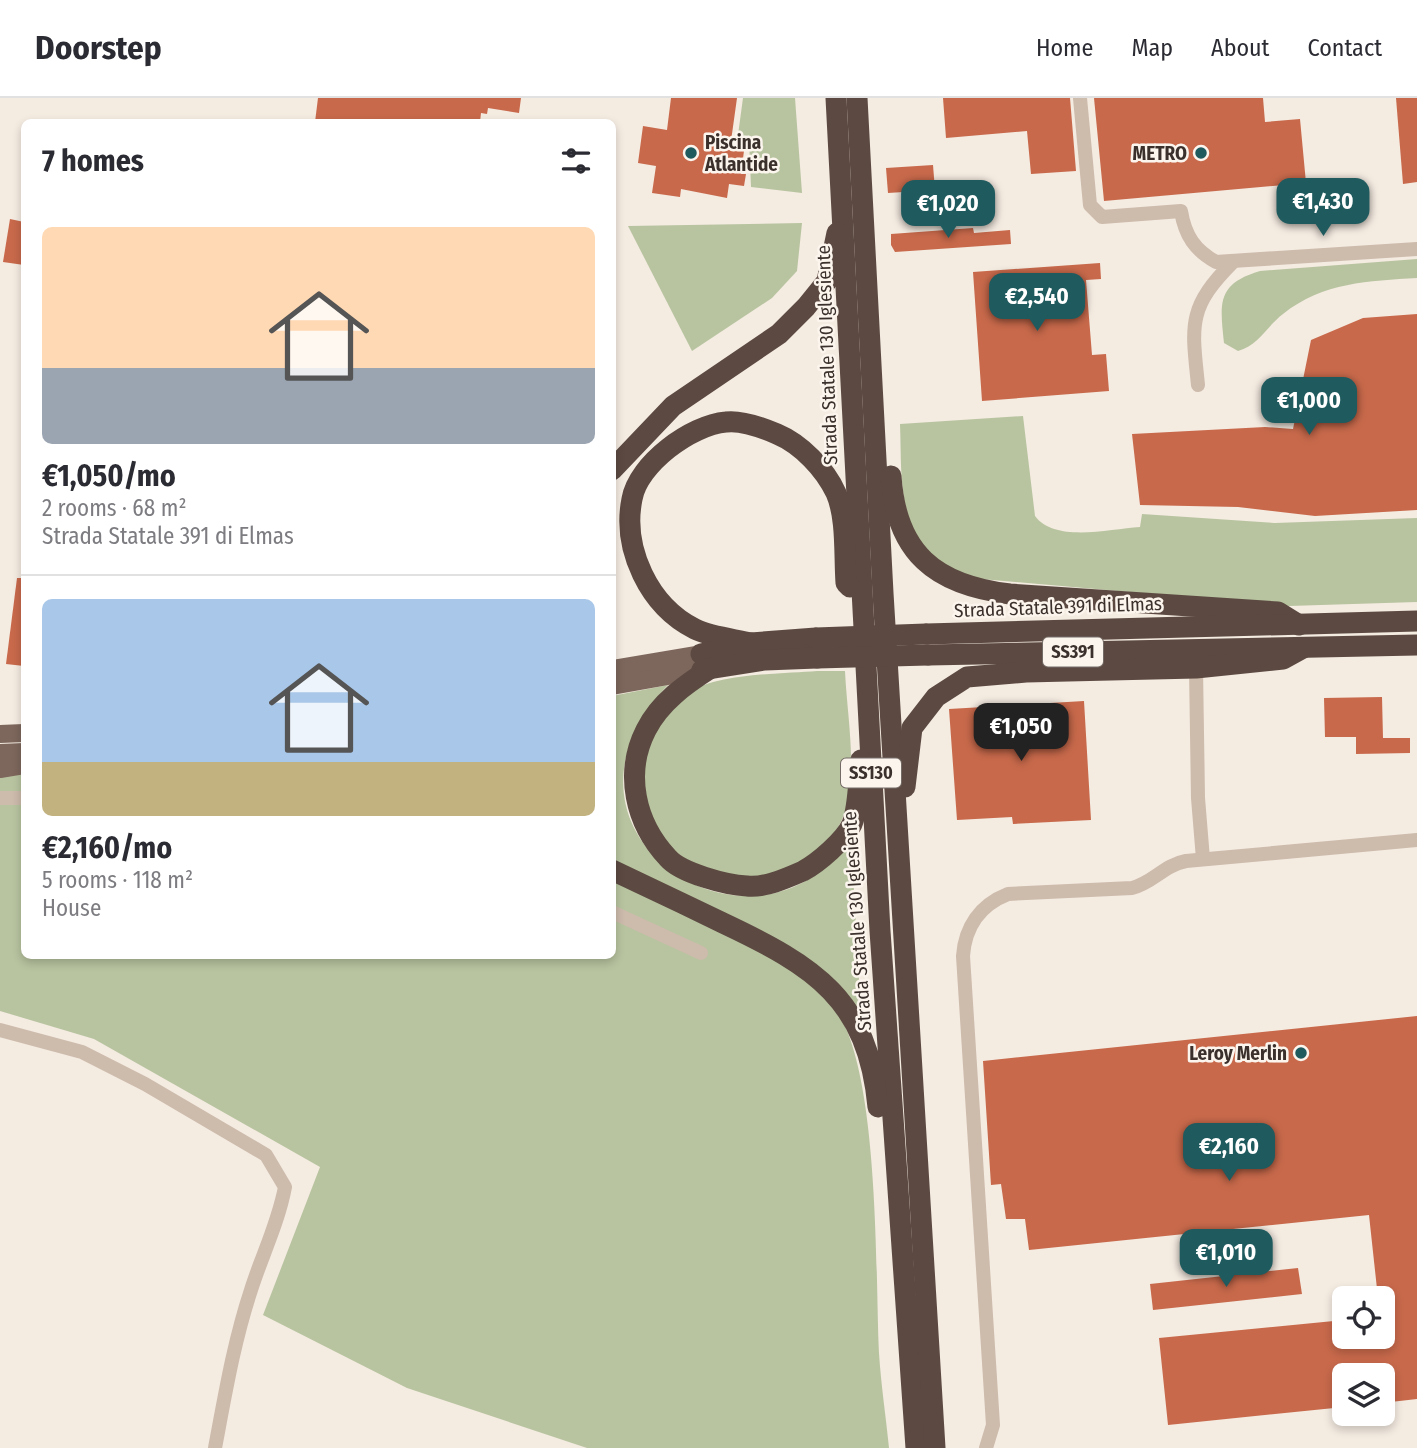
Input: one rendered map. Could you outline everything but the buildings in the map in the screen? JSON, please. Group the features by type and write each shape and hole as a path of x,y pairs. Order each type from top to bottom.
{"highway":[{"name":"Strada Statale 130 Iglesiente","path":"836,98 844,203 861,600 916,1448"},
{"name":"SS130","path":"857,98 935,1448"},
{"path":"616,466 673,406 707,380 779,334 806,307 827,281 844,203"},
{"path":"872,368 886,404 893,502 905,535 925,562 951,581 978,590 1010,594 1279,612 1299,625"},
{"path":"751,643 696,630 657,600 639,569 632,546 632,497 653,461 683,437 726,422 763,428 798,446 821,470 837,494 846,583 861,600"},
{"path":"1395,621 1417,609"},
{"name":"Strada Statale 391 di Elmas","path":"704,664 765,660 817,648 926,634 1417,621"},
{"name":"Strada Statale 391 di Elmas","path":"704,664 751,643 928,655 1417,645"},
{"path":"1391,646 1404,655 1417,655"},
{"path":"898,834 912,728 922,713 950,685 967,677 1026,672 1196,668 1283,659 1303,648"},
{"path":"704,664 679,688 646,729 634,768 635,794 641,818 669,859 705,877 749,887 785,879 819,863 852,824 868,717"},
{"path":"616,872 781,950 814,973 836,996 854,1020 869,1051 876,1081 885,1180 899,1205"}],"main road":[{"path":"616,669 704,664"},
{"path":"616,685 704,664"},
{"path":"0,734 21,733"},
{"path":"0,753 21,752"},
{"path":"0,769 21,766"}],"street":[{"path":"1080,98 1090,205 1102,217 1181,211 1184,231 1200,253 1216,262 1417,249"},
{"path":"1198,386 1192,330 1197,308 1217,277 1232,263"},
{"path":"1196,668 1198,798 1203,859"},
{"path":"0,798 21,797"},
{"path":"986,1448 993,1425 963,968 966,936 983,909 1008,894 1132,888 1147,882 1168,865 1203,859 1417,839"},
{"path":"616,914 701,953"},
{"path":"0,1030 82,1052 145,1084 266,1155 285,1187 280,1217 248,1301 232,1359 215,1448"}],"green space":[{"path":"743,98 795,98 802,193 751,187 749,140 738,135"},
{"path":"802,223 797,271 772,298 692,351 628,226"},
{"path":"1417,259 1417,278 1364,282 1330,289 1298,303 1245,348 1238,351 1224,343 1224,297 1235,282 1246,276 1260,271"},
{"path":"1023,416 1035,516 1044,524 1069,532 1098,532 1140,527 1142,514 1275,523 1417,518 1417,602 1289,606 970,578 936,559 923,546 914,530 904,496 900,424"},
{"path":"845,671 851,775 846,808 834,833 822,847 800,863 768,875 722,876 683,857 660,837 646,812 644,774 647,748 662,716 683,696 711,683 747,676"},
{"path":"668,685 631,740 624,791 639,836 671,871 714,891 762,895 810,879 851,838 861,1015 838,983 794,949 616,861 616,695"},
{"path":"21,774 21,959 616,959 616,881 727,933 782,964 807,982 829,1001 846,1028 858,1067 867,1115 875,1221 879,1353 889,1448 587,1448 407,1388 263,1315 320,1167 94,1039 0,1011 0,777"}],"place":[{"name":"Piscina Atlantide","path":"691,153"},
{"name":"METRO","path":"1201,153"},
{"name":"Leroy Merlin","path":"1301,1053"}]}
